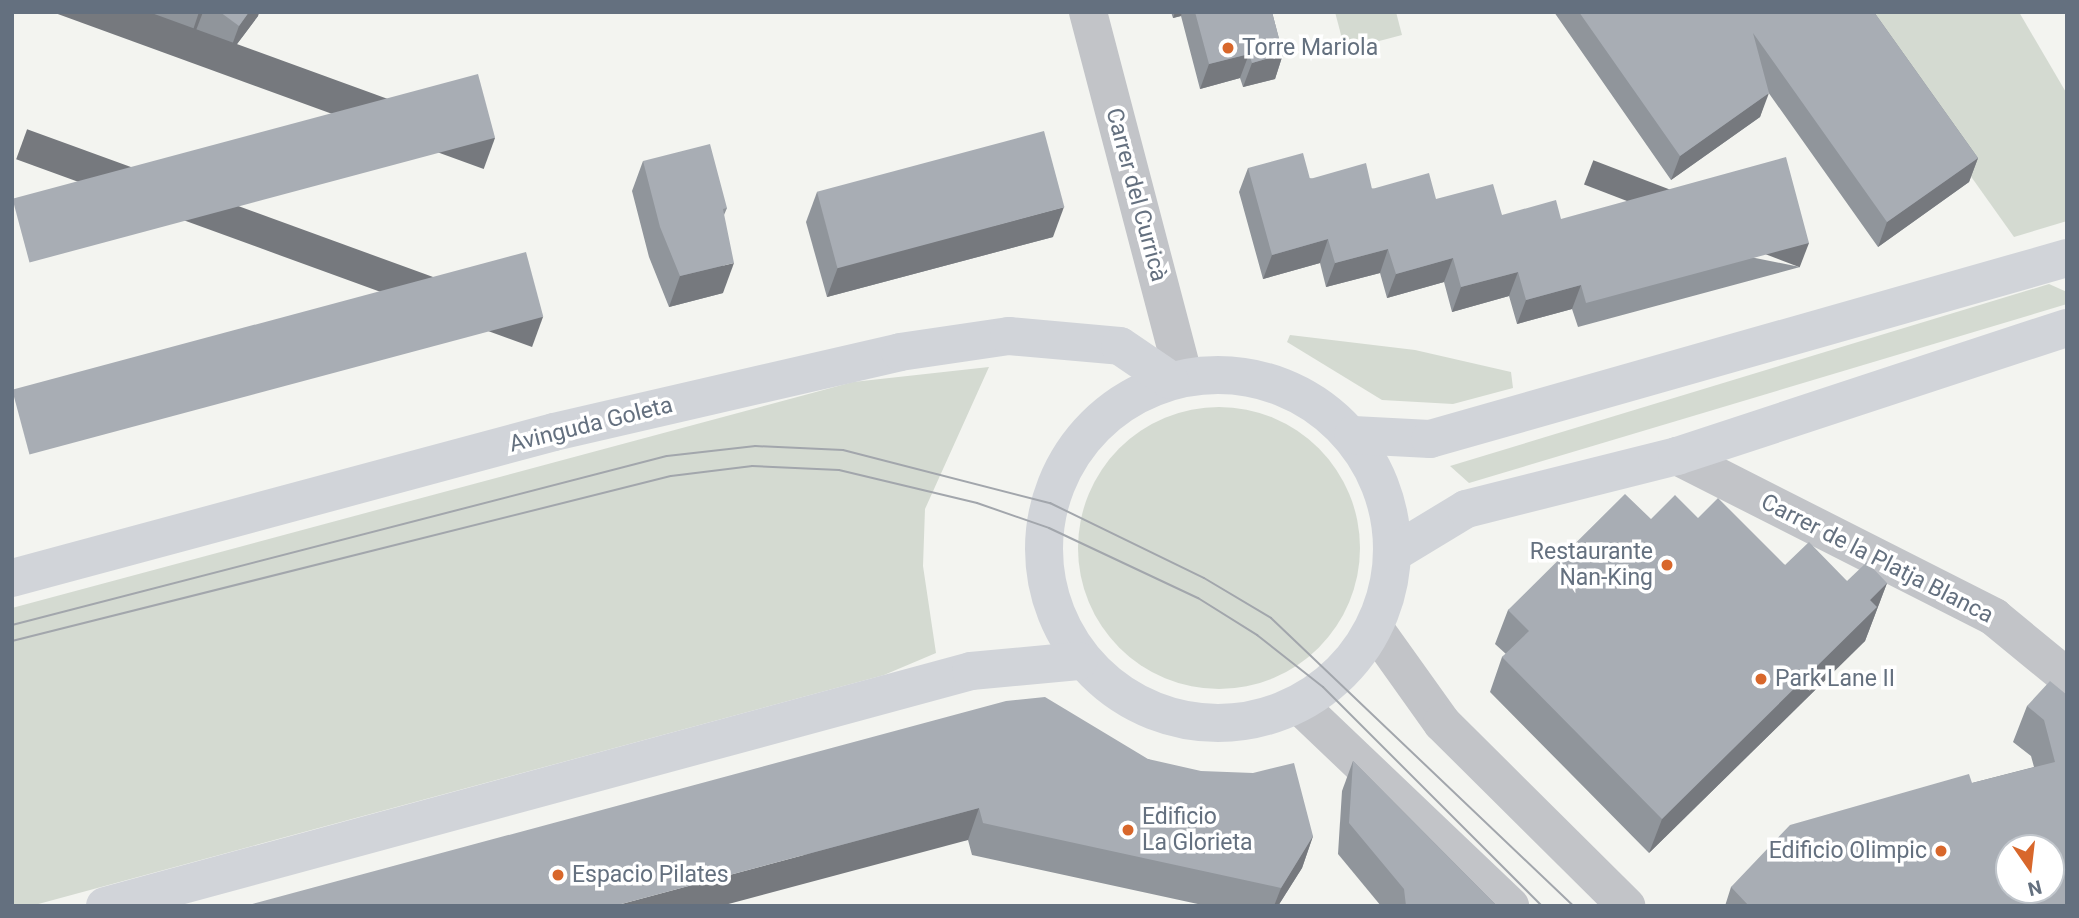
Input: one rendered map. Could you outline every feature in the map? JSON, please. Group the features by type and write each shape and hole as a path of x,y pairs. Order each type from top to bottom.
{"main road":[{"path":"1353,435 1430,439 2067,258"},
{"path":"1395,552 1466,509 1677,456 2067,328"},
{"name":"Avinguda Goleta","path":"12,578 554,432 900,352 1009,336 1120,346 1177,379"},
{"path":"1239,374 1294,390 1353,435 1384,488 1395,552 1388,596 1375,629 1338,677 1298,704 1252,719 1193,720 1106,688 1079,661 1051,616 1046,569 1050,503 1065,466 1111,412 1177,379 1239,374"},
{"path":"105,906 971,671 1079,661"}],"street":[{"name":"Carrer del Curricà","path":"1088,12 1177,379"},
{"name":"Carrer de la Platja Blanca","path":"1677,456 1994,617 2067,677"},
{"path":"1375,629 1442,723 1626,906"},
{"path":"1298,704 1510,906"}],"shaded area":[{"path":"1335,12 1396,12 1402,35 1345,50"},
{"path":"1854,12 2019,12 2067,94 2067,221 2014,237"},
{"path":"2049,284 2067,292 2067,304 1469,483 1450,466"},
{"path":"1290,335 1415,350 1511,372 1513,388 1453,404 1382,400 1287,342"},
{"path":"989,367 925,509 923,566 936,653 884,675 31,906 12,906 12,608 853,382"},
{"path":"1233,407 1247,409 1286,423 1319,448 1344,481 1350,494 1358,520 1358,576 1350,602 1344,615 1319,648 1286,673 1273,679 1247,687 1205,689 1191,687 1152,673 1129,657 1110,638 1094,615 1080,576 1078,534 1080,520 1094,481 1110,458 1129,439 1152,423 1191,409"}],"building":[{"path":"220,12 249,12 239,26"},
{"path":"1195,12 1272,12 1283,54 1252,63 1249,54 1209,64"},
{"path":"1579,12 1874,12 1978,158 1887,222 1753,33 1769,93 1680,156"},
{"path":"478,74 495,138 30,263 12,199"},
{"path":"1044,131 1064,207 837,268 817,192"},
{"path":"710,144 727,208 723,209 734,263 680,276 660,227 643,161"},
{"path":"1303,153 1310,179 1366,163 1372,189 1429,173 1436,199 1493,184 1502,215 1556,200 1561,219 1786,157 1809,243 1586,303 1581,285 1526,300 1518,272 1461,287 1453,258 1396,274 1388,249 1335,263 1328,239 1272,255 1248,168"},
{"path":"526,252 543,317 29,454 12,390"},
{"name":"Park Lane II","path":"1625,494 1651,519 1675,495 1698,518 1718,498 1785,565 1809,542 1847,581 1867,562 1887,583 1870,600 1877,607 1662,819 1502,657 1529,631 1508,610"},
{"path":"2050,681 2067,695 2067,906 1749,906 1731,887 1790,825 1969,774 1972,783 2055,762 2044,720 2027,706"},
{"path":"1045,697 1148,759 1201,771 1253,773 1294,763 1313,836 1281,888 983,823 979,808 614,906 245,906 1006,701"},
{"path":"1353,761 1497,906 1406,906 1404,889 1349,823"}],"tram line":[{"path":"12,625 667,456 755,446 843,450 1050,503 1204,578 1271,618 1573,906"},
{"path":"12,641 671,476 752,466 839,470 977,503 1049,528 1198,598 1257,635 1323,687 1542,906"}],"place":[{"name":"Torre Mariola","path":"1228,48"},
{"name":"Restaurante Nan-King","path":"1667,565"},
{"name":"Park Lane II","path":"1761,679"},
{"name":"Edificio La Glorieta","path":"1128,830"},
{"name":"Edificio Olimpic","path":"1941,851"},
{"name":"Espacio Pilates","path":"558,875"}]}
